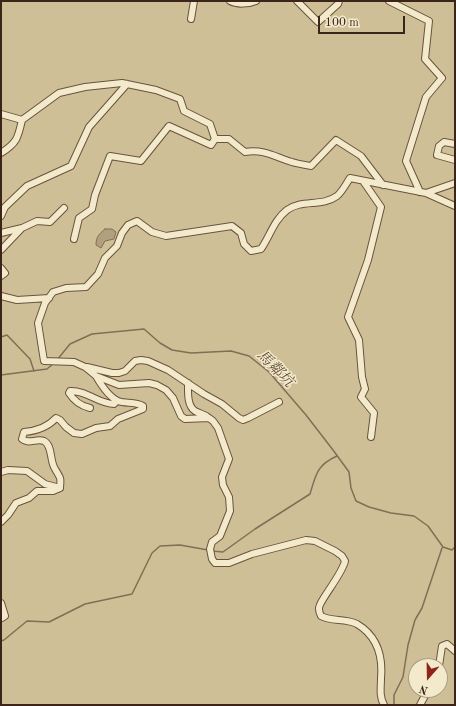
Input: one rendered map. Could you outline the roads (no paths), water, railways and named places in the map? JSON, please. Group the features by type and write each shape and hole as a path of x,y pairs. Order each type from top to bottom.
{"street":[{"path":"191,19 194,1"},
{"path":"230,1 234,3 251,3 256,1"},
{"path":"297,1 318,22 338,4 339,1"},
{"path":"389,1 429,21 425,59 442,78 426,97 406,160 423,193"},
{"path":"1,153 12,146 19,135 22,120 59,93 85,87 122,83 156,90 180,99 184,111 210,124 215,139"},
{"path":"1,216 5,207 27,186 71,166 89,127 127,84"},
{"path":"1,114 22,120"},
{"path":"74,239 79,218 92,209 95,195 110,156 140,162 169,126 211,145 215,139"},
{"path":"215,139 229,139 245,152 256,150 274,154 292,162 312,166 336,140 361,156 383,185"},
{"path":"455,144 444,142 439,146 437,155 455,160"},
{"path":"278,402 243,420 222,404 168,370 148,361 135,361 125,371 112,373 86,367 74,362 47,361 38,323 45,304 53,292 66,288 86,287 98,274 105,258 117,246 122,233 128,225 137,221 152,232 166,236 232,226 241,233 244,244 251,251 262,249 275,223 287,210 300,204 318,203 330,200 338,195 350,178 423,193 455,206"},
{"path":"363,181 381,207 368,260 348,317 359,340 362,377 365,389 361,398 374,413 371,437"},
{"path":"423,193 455,183"},
{"path":"1,233 22,228 37,221 50,222 64,208"},
{"path":"1,250 22,228"},
{"path":"1,268 5,273 1,276"},
{"path":"1,296 17,300 49,298"},
{"path":"86,367 96,376 102,387 117,401"},
{"path":"96,376 119,385 149,383 157,385 166,390 173,398 181,416 185,419 209,418"},
{"path":"188,383 188,397 191,408 205,414 213,421 218,428 229,459 222,477 223,485 229,497 230,511 220,536 212,542 210,552 212,559 215,563 229,563 252,554 306,540 315,540 342,556 345,561 343,569 321,602 319,609 321,616 327,619 349,620 357,624 365,630 376,643 381,656 382,666 380,698 384,705"},
{"path":"60,488 60,478 53,466 49,446 46,442 40,440 25,441 22,439 24,432 35,431 50,424 56,418 74,433 82,434 96,428 110,426 118,419 143,409 143,406 139,403 117,401 114,404 109,404 84,393 70,391 69,394 71,397 82,406 90,408"},
{"path":"1,472 8,470 27,471 45,484 60,488"},
{"path":"1,522 3,522 16,503 29,498 37,491 53,491 60,488"},
{"path":"1,603 5,616 2,618"},
{"path":"440,658 442,646 447,644 455,651"}],"waterway":[{"name":"馬鄰坑","path":"57,360 70,344 92,334 144,329 160,343 172,350 191,353 231,351 249,356 269,372 306,415 333,450 349,472 351,488 356,501 369,507 391,513 414,516 428,526 443,547 452,550 455,547"},
{"path":"1,337 7,335 30,359 34,371"},
{"name":"馬鄰坑","path":"1,375 47,369 53,364"},
{"path":"212,551 223,552 255,529 310,494 318,471 330,459 337,456"},
{"path":"1,641 27,621 49,622 85,604 132,594 152,553 160,546 180,545 208,550"},
{"path":"394,705 394,695 403,677 408,645 415,620 422,608 442,548"}]}
